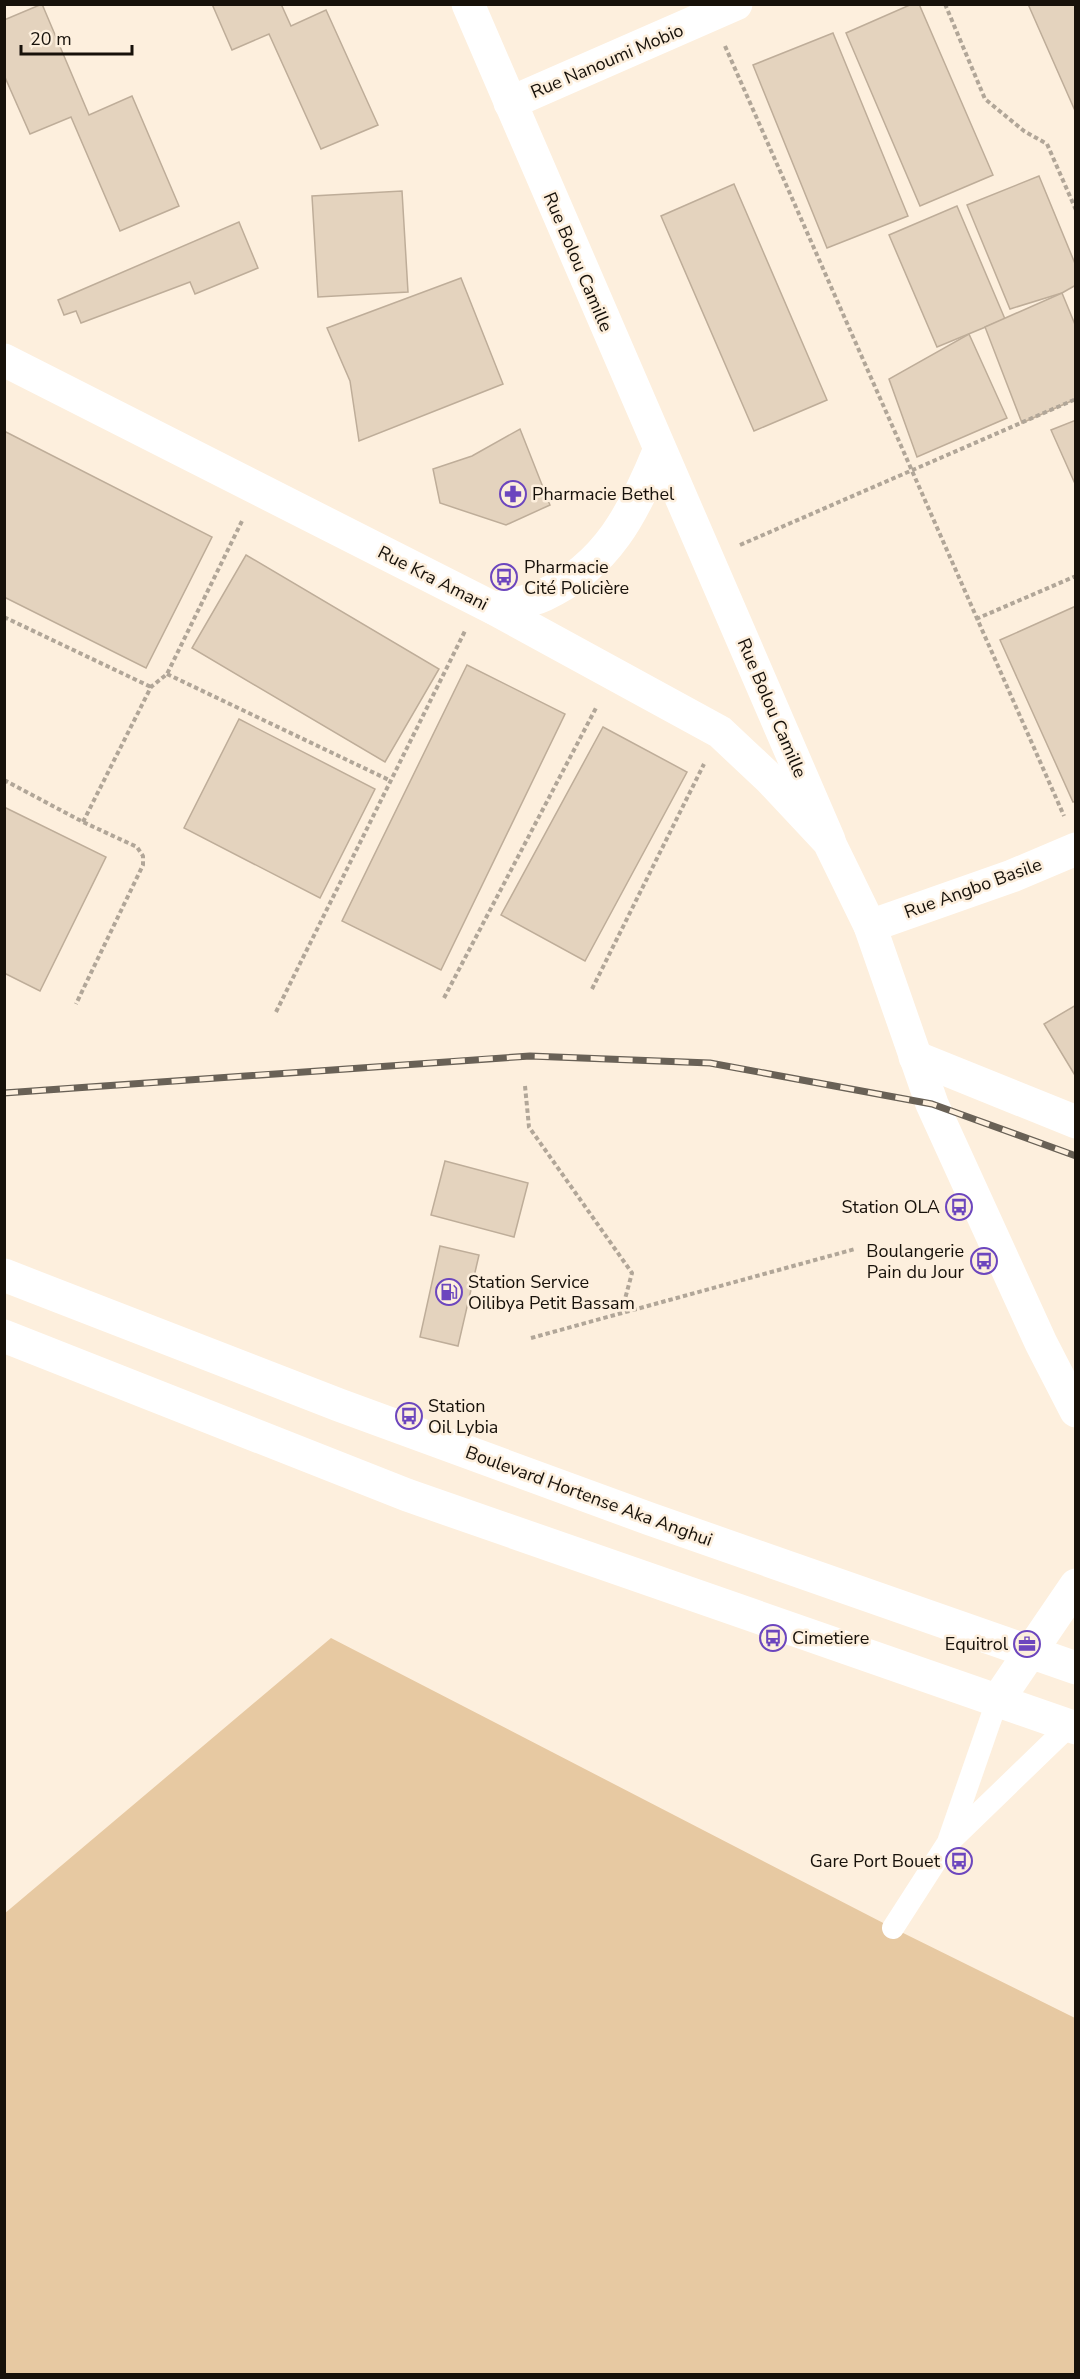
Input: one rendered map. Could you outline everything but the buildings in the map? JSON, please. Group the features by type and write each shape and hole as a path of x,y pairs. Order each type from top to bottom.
{"street":[{"name":"Rue Bolou Camille","path":"468,4 829,842 870,926 937,1115 1036,1332 1076,1411"},
{"name":"Rue Nanoumi Mobio","path":"510,103 704,12"},
{"name":"Rue Kra Amani","path":"4,360 487,605 720,732 770,779 829,842"},
{"path":"487,605 543,596 579,575 611,544 638,503 659,451"},
{"name":"Rue Angbo Basile","path":"870,926 1012,876 1071,834"},
{"path":"915,1057 1076,1122"},
{"name":"Boulevard Hortense Aka Anghui","path":"4,1275 339,1405 1028,1653 1076,1668"},
{"path":"4,1336 408,1495 997,1701 1073,1723"},
{"path":"997,1701 1076,1585"}],"lane":[{"path":"947,1844 997,1701"},
{"path":"893,1928 947,1844 1073,1723"}],"path":[{"path":"945,4 985,99 1024,131 1047,144 1076,210"},
{"path":"704,12 911,471 1071,834"},
{"path":"707,559 1076,399"},
{"path":"83,822 151,687 166,674 258,489"},
{"path":"976,619 1076,576"},
{"path":"276,1012 389,780 487,605"},
{"path":"4,617 151,687"},
{"path":"166,674 389,780"},
{"path":"444,998 614,674"},
{"path":"592,989 720,732"},
{"path":"4,780 83,822 137,847 143,856 143,865 76,1004"},
{"path":"525,1086 529,1127 632,1273 622,1311"},
{"path":"531,1338 622,1311 855,1249"}],"shaded area":[{"path":"331,1638 893,1928 1075,2018 1075,2374 5,2374 4,1914"}],"railway":[{"path":"4,1093 530,1056 710,1063 932,1104 1076,1156"}],"place":[{"name":"Pharmacie Bethel","path":"513,494"},
{"name":"Pharmacie Cité Policière","path":"504,577"},
{"name":"Station OLA","path":"959,1207"},
{"name":"Boulangerie Pain du Jour","path":"984,1261"},
{"name":"Station Service Oilibya Petit Bassam","path":"449,1292"},
{"name":"Station Oil Lybia","path":"409,1416"},
{"name":"Cimetiere","path":"773,1638"},
{"name":"Equitrol","path":"1027,1644"},
{"name":"Gare Port Bouet","path":"959,1861"}]}
